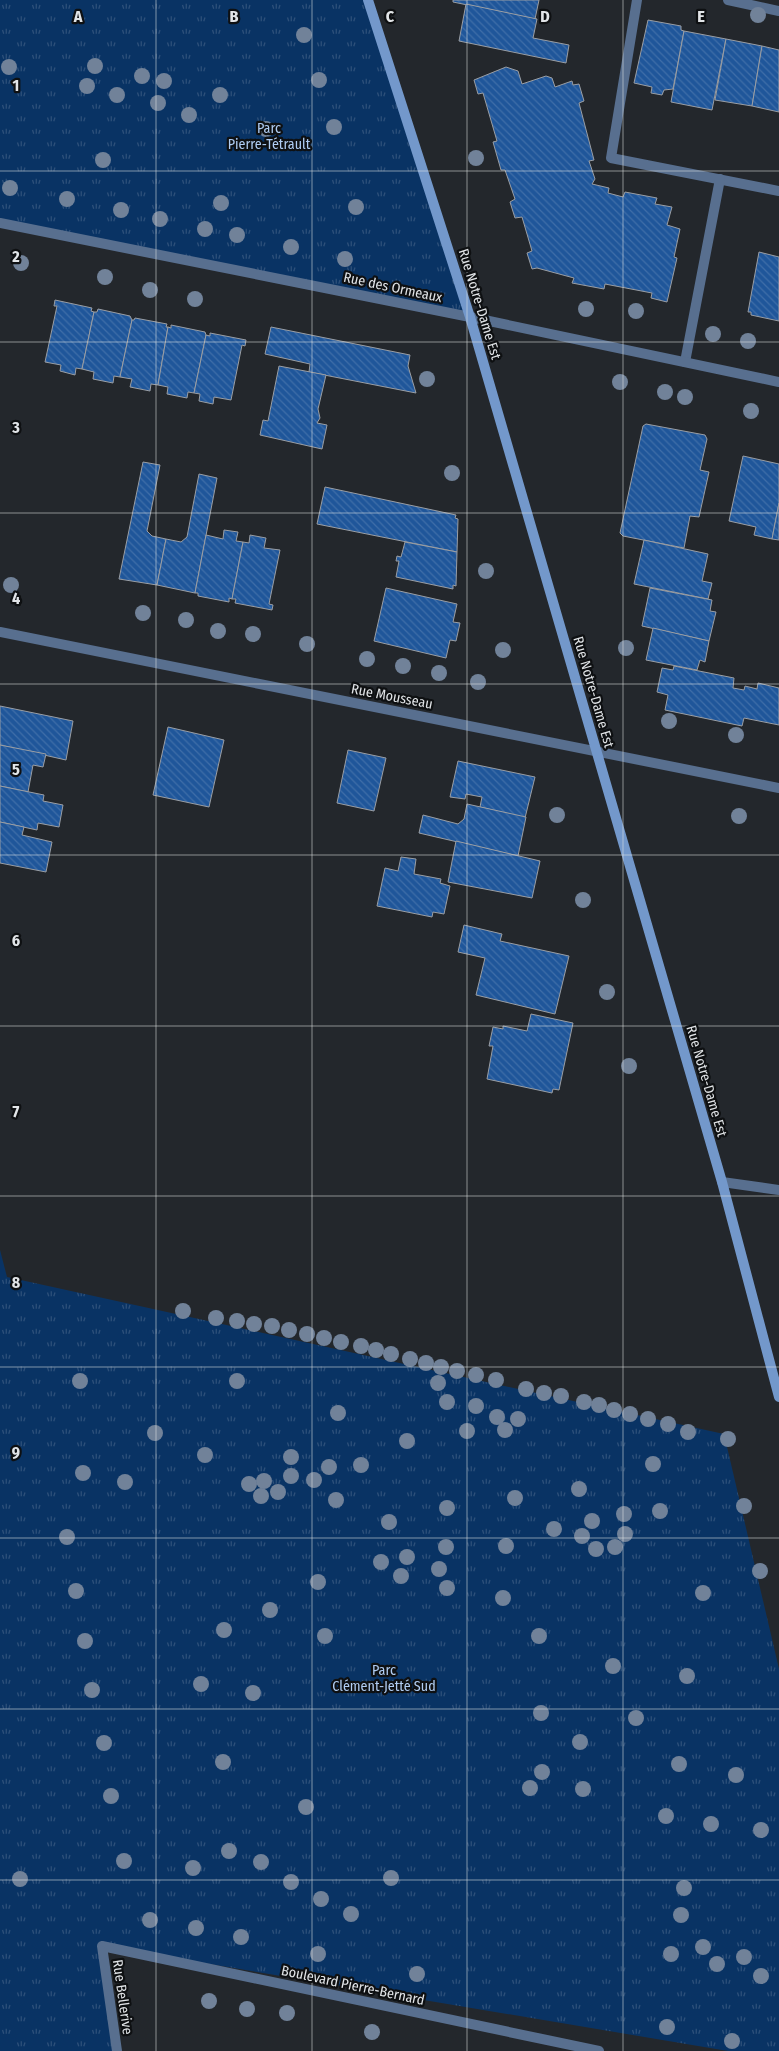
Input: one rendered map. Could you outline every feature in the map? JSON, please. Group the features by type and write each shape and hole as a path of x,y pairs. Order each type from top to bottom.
{"main road":[{"name":"Rue Notre-Dame Est","path":"368,0 470,316 722,1182 779,1397"}],"street":[{"path":"636,0 611,158 779,191"},
{"path":"728,0 779,10"},
{"path":"685,362 720,179"},
{"name":"Rue des Ormeaux","path":"0,223 470,316 779,382"},
{"name":"Rue Mousseau","path":"0,632 779,788"},
{"path":"722,1182 779,1190"},
{"name":"Rue Bellerive","path":"102,1946 117,2051"},
{"name":"Boulevard Pierre-Bernard","path":"102,1946 598,2051"}],"green space":[{"name":"Parc Pierre-Tétrault","path":"0,0 370,0 470,317 0,219"},
{"name":"Parc Clément-Jetté Sud","path":"0,1250 7,1277 724,1434 779,1669 779,2051 728,2051 102,1946 117,2051 0,2051"}],"building":[{"path":"453,0 539,0 535,19 453,2"},
{"path":"466,4 537,19 533,38 569,45 566,63 459,41"},
{"path":"648,20 681,26 681,30 684,31 673,89 664,90 662,95 651,93 652,87 634,83"},
{"path":"684,31 726,39 712,110 671,102"},
{"path":"726,39 762,46 752,106 715,100"},
{"path":"762,46 779,50 779,112 752,106"},
{"path":"506,67 518,71 522,84 546,76 552,78 555,87 572,81 573,85 579,84 584,101 579,103 594,160 589,161 595,179 592,184 609,188 608,193 623,197 625,192 657,198 655,204 672,207 667,225 680,229 674,257 677,258 667,302 651,298 652,293 605,284 604,289 572,283 574,278 537,268 532,269 527,253 532,251 522,217 515,218 510,202 515,199 505,170 501,170 493,142 497,141 483,93 478,94 474,80"},
{"path":"759,252 779,257 779,321 751,315 751,312 748,312"},
{"path":"55,300 92,308 91,311 94,312 82,369 76,368 75,375 60,371 61,365 45,362 57,306 54,306"},
{"path":"98,309 130,316 132,320 120,377 114,376 113,383 93,379 94,372 82,369 94,312 97,312"},
{"path":"135,318 167,324 166,327 168,327 158,385 151,384 150,391 130,387 132,379 120,377 132,320"},
{"path":"171,325 205,332 206,335 194,393 188,392 187,398 167,394 168,387 158,385 168,327 171,328"},
{"path":"271,327 410,355 408,366 416,393 309,372 310,364 265,354"},
{"path":"210,333 246,340 245,346 242,345 231,400 214,397 213,404 199,401 200,394 194,393 206,335 210,336"},
{"path":"279,366 326,375 318,409 320,418 317,423 327,425 322,449 260,435 263,420 268,421"},
{"path":"646,424 705,435 707,439 700,470 709,472 699,517 690,516 684,548 623,536 620,533 643,426"},
{"path":"743,456 779,464 779,503 772,539 754,535 756,527 729,521"},
{"path":"143,462 160,465 147,531 152,536 166,539 157,585 119,579"},
{"path":"199,474 217,478 195,593 157,585 166,539 181,542 187,537"},
{"path":"325,487 456,515 455,518 458,519 457,552 317,524"},
{"path":"779,503 779,540 772,539"},
{"path":"224,530 238,532 236,541 243,542 232,599 229,598 229,602 198,596 198,593 195,593 206,535 223,539"},
{"path":"250,535 266,538 264,548 280,550 269,604 273,605 272,610 235,603 236,599 232,599 243,542 249,543"},
{"path":"644,540 708,554 702,581 712,583 708,599 634,584"},
{"path":"405,542 457,552 456,586 453,585 453,589 396,577 399,561 396,561 397,556 401,557"},
{"path":"386,588 457,604 453,622 460,623 456,641 450,640 446,658 374,641"},
{"path":"650,588 712,600 710,611 716,612 709,641 642,626"},
{"path":"653,628 709,641 705,662 700,660 697,670 646,660"},
{"path":"674,666 734,678 733,688 744,690 745,686 757,689 758,683 779,688 779,725 744,718 742,726 665,710 668,695 657,692 662,668 673,670"},
{"path":"0,706 73,721 66,760 0,745"},
{"path":"168,727 224,740 209,807 153,795"},
{"path":"0,745 46,754 43,767 33,765 28,792 0,786"},
{"path":"348,750 386,758 374,811 337,803"},
{"path":"458,761 535,777 525,818 480,807 482,797 466,794 465,799 450,797"},
{"path":"0,786 44,795 43,801 63,805 59,827 38,823 37,830 0,822"},
{"path":"467,804 526,817 518,856 419,833 423,815 458,824 464,819"},
{"path":"0,822 24,827 22,835 52,842 46,872 0,863"},
{"path":"456,841 540,861 532,898 448,882"},
{"path":"401,857 416,859 414,874 441,879 440,883 450,886 444,914 433,912 432,917 377,906 385,868 398,871"},
{"path":"464,925 502,934 500,941 569,956 555,1014 476,995 485,958 458,952"},
{"path":"531,1014 573,1023 559,1090 553,1089 552,1093 487,1079 493,1046 489,1046 493,1027 503,1029 503,1026 527,1031"}]}
